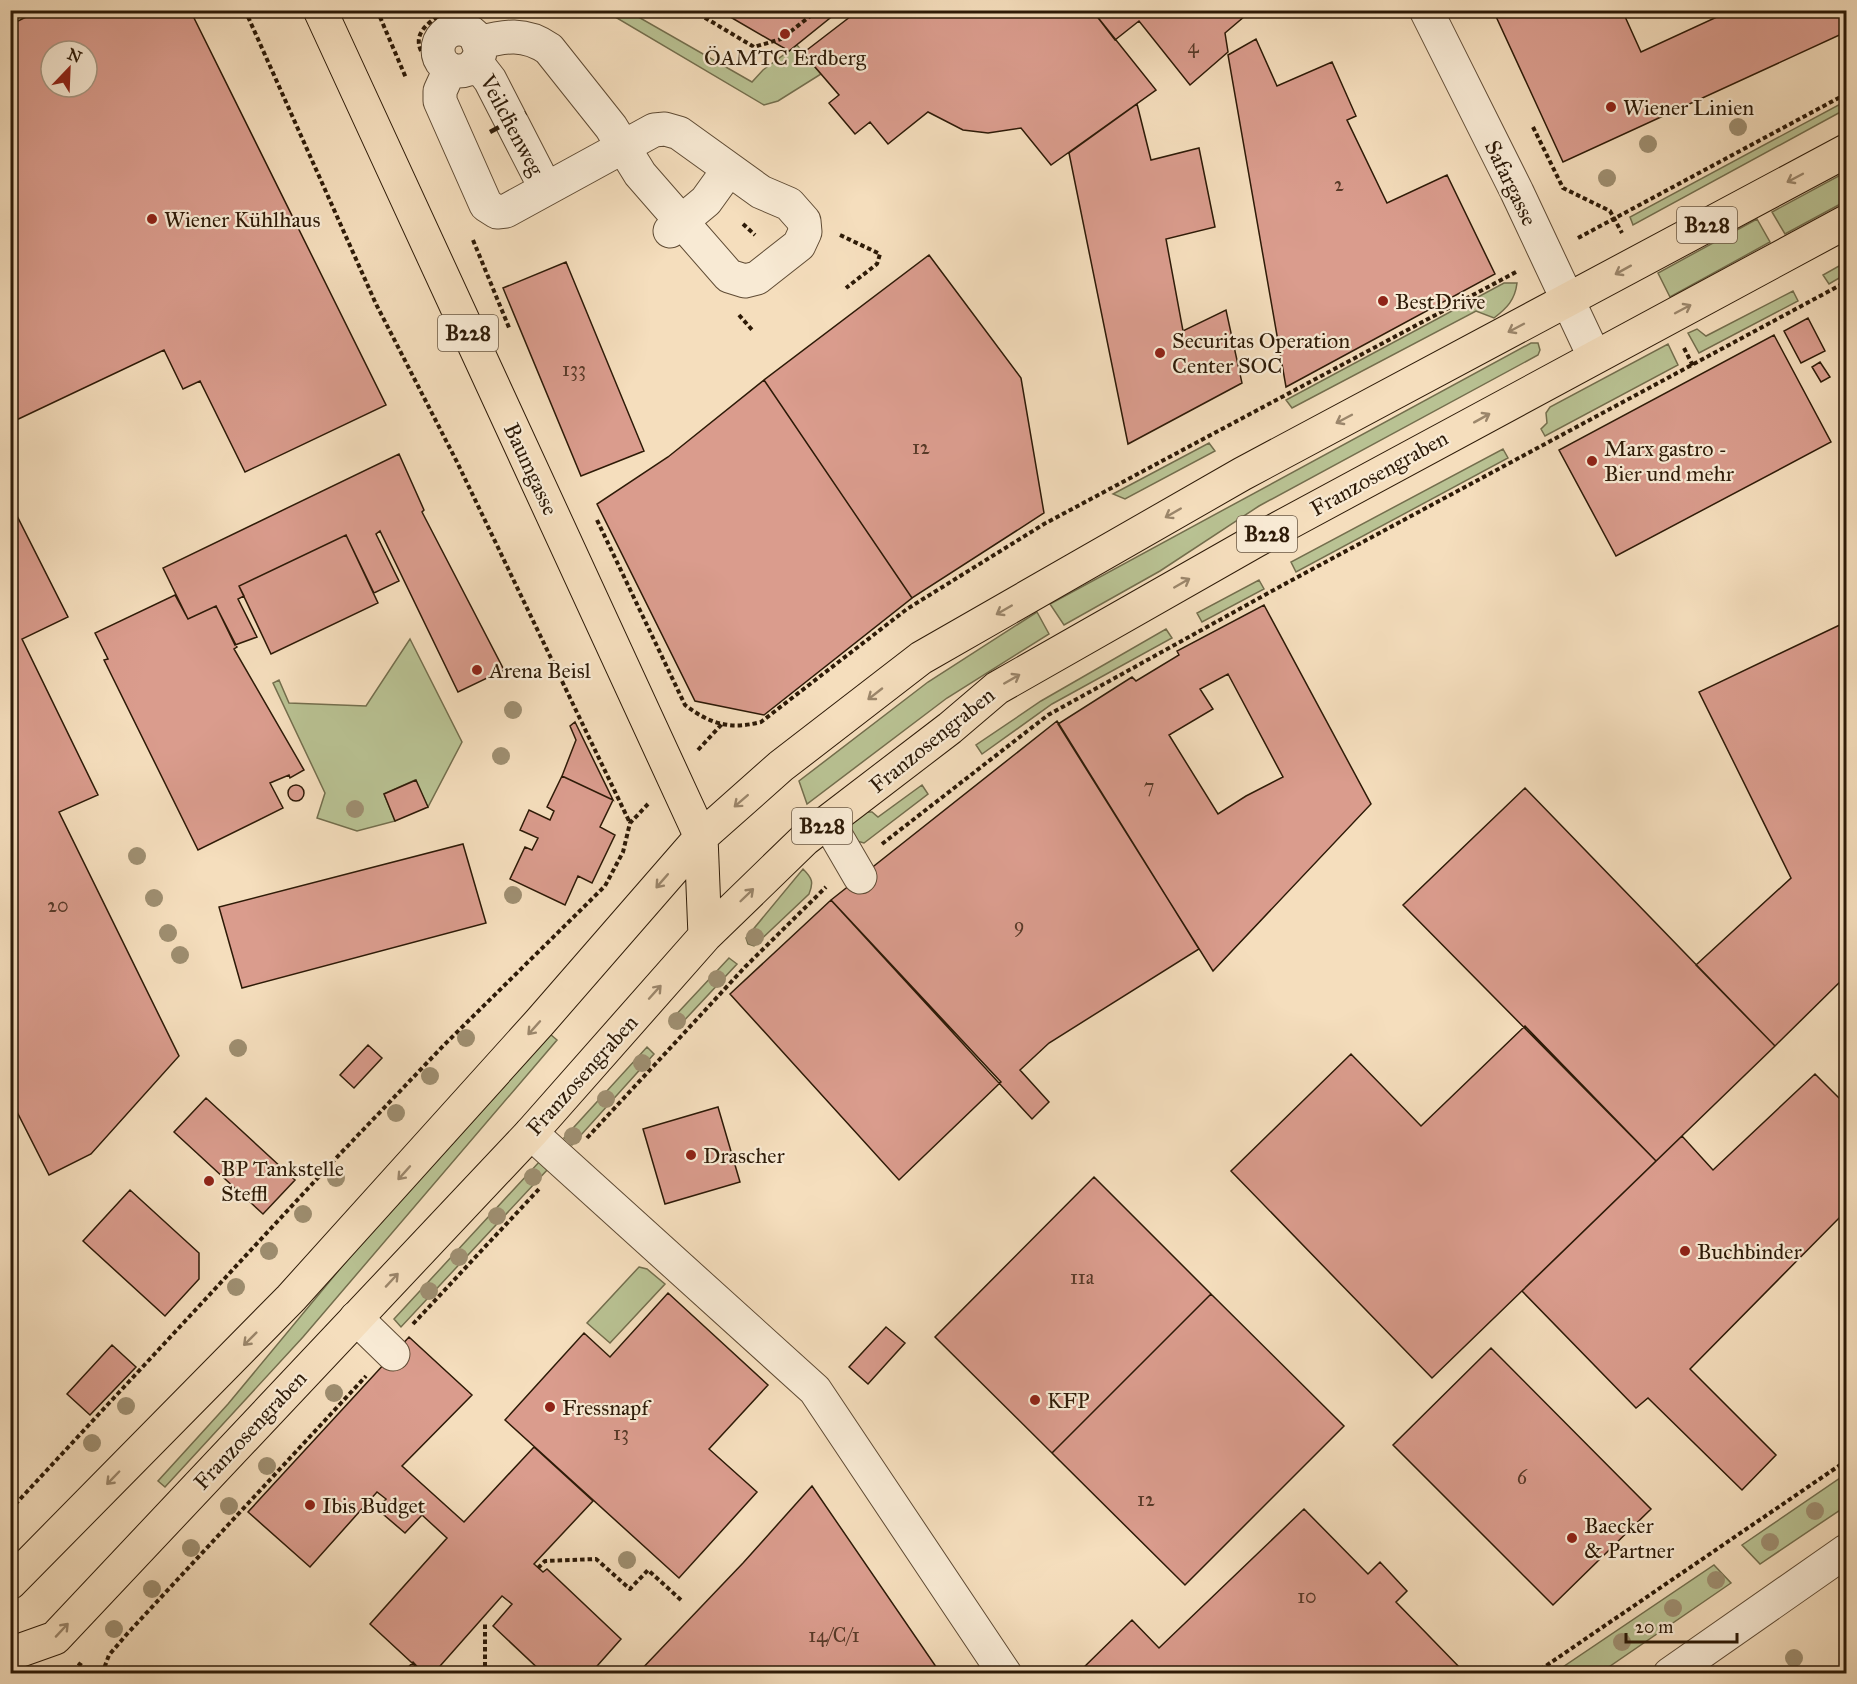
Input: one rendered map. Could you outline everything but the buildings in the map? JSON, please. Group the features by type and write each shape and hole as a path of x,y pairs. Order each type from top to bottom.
{"main road":[{"name":"Baumgasse","path":"320,10 700,837 705,936"},
{"name":"B228","path":"700,837 781,766 921,658 1242,474 1846,151"},
{"name":"Franzosengraben","path":"10,1654 55,1638 531,1132 705,936 805,839 950,728 997,688 1257,540 1594,356 1846,222"},
{"path":"10,1583 291,1298 540,1022 700,837"}],"street":[{"name":"Safargasse","path":"1426,10 1594,356"},
{"path":"459,43 441,86 440,101 486,206 497,212 513,208 546,189 623,147 654,130 670,130 685,137 761,192 794,208 802,216 805,226 801,242 757,278 745,281 733,279 676,227 640,174 623,147 611,127 557,58 540,43 518,36 501,36 459,43"},
{"name":"Veilchenweg","path":"459,43 490,80 546,189"},
{"path":"676,227 706,201 729,170"},
{"path":"828,822 857,871"},
{"path":"531,1132 815,1389 1005,1674"},
{"path":"356,1318 392,1352"},
{"path":"1670,1674 1846,1551"}],"path":[{"path":"245,10 376,304 457,462 630,824"},
{"path":"377,10 410,87"},
{"path":"692,10 754,47 781,39 818,10"},
{"path":"593,511 685,705 703,719 722,724 740,728 761,722 907,609 1044,524 1846,94"},
{"path":"1533,127 1563,188 1610,211 1614,219"},
{"path":"805,226 827,230 880,254 877,264 846,288"},
{"path":"469,230 513,338"},
{"path":"102,1674 109,1655 126,1634 392,1352 745,967 827,886 857,871 1048,716 1281,586 1846,282"},
{"path":"10,1510 444,1045 604,886 623,852 630,824 722,724"},
{"path":"1534,1674 1846,1461"},
{"path":"538,1568 545,1561 596,1559 630,1588 648,1570 681,1600"},
{"path":"485,1623 485,1674"}],"green space":[{"path":"605,11 628,11 752,82 763,70 797,45 821,74 778,101 764,105"},
{"path":"1846,101 1846,109 1633,225 1630,217"},
{"path":"1846,172 1846,201 1785,234 1772,212"},
{"path":"1757,219 1770,242 1670,297 1658,273"},
{"path":"1846,262 1846,274 1829,284 1823,275"},
{"path":"1504,283 1517,283 1516,289 1510,303 1494,318 1476,311 1292,408 1286,400"},
{"path":"1793,291 1798,301 1699,353 1688,333 1697,329 1706,336"},
{"path":"1531,343 1538,343 1540,350 1538,355 1259,506 1160,571 1064,625 1050,604"},
{"path":"1668,344 1678,365 1545,436 1541,429 1547,423 1546,413 1550,407"},
{"path":"1209,443 1215,451 1125,499 1113,494"},
{"path":"1503,449 1508,458 1296,572 1291,562"},
{"path":"1259,580 1264,589 1202,622 1197,613"},
{"path":"1037,612 1049,634 947,698 807,804 799,781 928,682"},
{"path":"1166,629 1172,638 1052,704 982,754 976,745 1041,701"},
{"path":"410,639 462,742 428,807 415,780 384,794 395,821 357,831 317,818 325,793 273,683 279,680 289,703 366,706"},
{"path":"922,785 928,794 864,843 853,840 845,829 865,812 872,812 878,817"},
{"path":"803,869 811,880 809,894 754,946 748,944 746,938"},
{"path":"729,958 737,964 679,1026 672,1019"},
{"path":"550,1034 557,1040 303,1337 165,1487 158,1481 228,1404 397,1200"},
{"path":"647,1047 654,1054 572,1145 564,1138"},
{"path":"540,1161 548,1169 401,1327 394,1319"},
{"path":"639,1267 647,1269 665,1284 610,1343 587,1323"},
{"path":"1846,1474 1846,1506 1760,1564 1742,1545"},
{"path":"1714,1565 1731,1583 1600,1673 1554,1673"}],"railway":[{"path":"490,132 526,113"}],"place":[{"name":"ÖAMTC Erdberg","path":"785,34"},
{"name":"Wiener Linien","path":"1611,107"},
{"name":"Wiener Kühlhaus","path":"152,219"},
{"name":"BestDrive","path":"1383,301"},
{"name":"Securitas Operation Center SOC","path":"1160,353"},
{"name":"Marx gastro - Bier und mehr","path":"1592,461"},
{"name":"Arena Beisl","path":"477,670"},
{"name":"Drascher","path":"691,1155"},
{"name":"BP Tankstelle Steffl","path":"209,1181"},
{"name":"Buchbinder","path":"1685,1251"},
{"name":"KFP","path":"1035,1400"},
{"name":"Fressnapf","path":"550,1407"},
{"name":"Ibis Budget","path":"310,1505"},
{"name":"Baecker & Partner","path":"1572,1538"}]}
